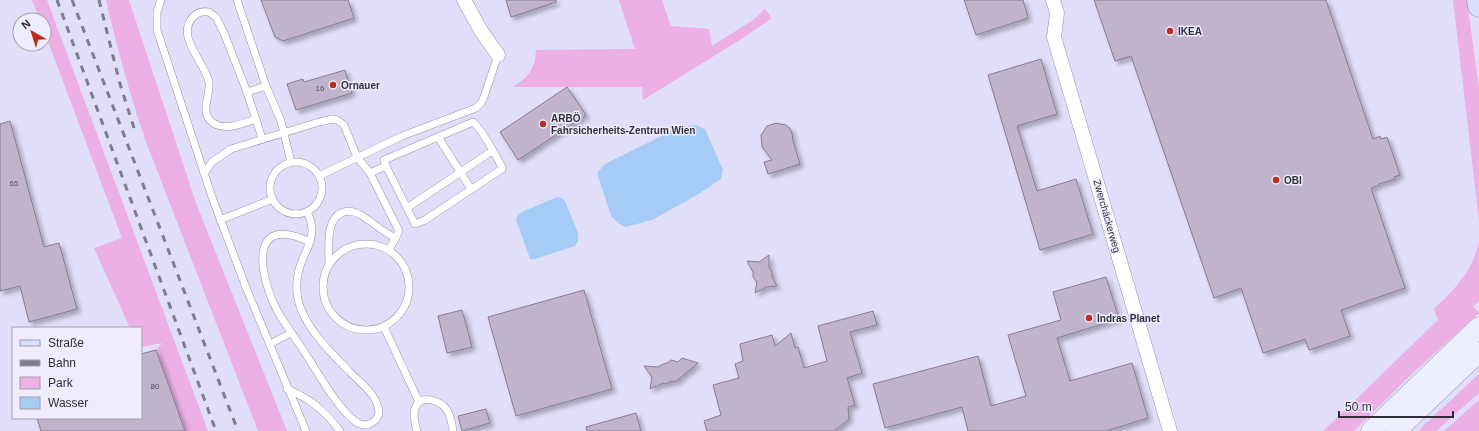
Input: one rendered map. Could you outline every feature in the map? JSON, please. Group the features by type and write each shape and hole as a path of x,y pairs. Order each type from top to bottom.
{"main road":[{"path":"1478,0 1479,6"},
{"path":"1371,431 1479,327"},
{"path":"1396,431 1478,352"}],"street":[{"path":"464,0 480,31 498,55"},
{"name":"Zwerchäckerweg","path":"1053,0 1057,13 1054,37 1170,431"}],"lane":[{"path":"161,0 157,12 158,30 204,174 247,290 287,389 306,431"},
{"path":"237,0 266,86 284,132 291,162"},
{"path":"256,119 238,124 221,126 215,124 207,117 206,107 209,88 208,78 188,37 188,24 196,14 205,11 216,17 224,33 247,92 256,119 262,138"},
{"path":"318,176 422,127 476,108 484,97 498,55"},
{"path":"247,92 266,86"},
{"path":"204,174 212,162 231,149 262,138 328,119 337,120 344,125 357,157 370,173 399,231 389,250"},
{"path":"473,122 492,151 502,169 418,224 415,224 384,160 473,122"},
{"path":"438,137 471,189"},
{"path":"407,208 492,151"},
{"path":"291,162 304,163 312,168 318,176 322,182 320,198 316,206 307,212 301,214 288,212 280,208 273,199 270,188 272,179 282,166 291,162"},
{"path":"370,173 386,166"},
{"path":"220,220 273,199"},
{"path":"329,264 339,253 351,246 366,243 381,246 389,250 401,260 409,276 410,292 402,312 392,323 384,327 370,331 354,330 340,323 326,306 323,295 323,280 329,264 329,241 332,223 334,218 342,212 352,211 358,213 384,232 396,238"},
{"path":"307,212 312,228 310,242 297,276 296,291 298,302 308,323 322,341 372,395 380,413 376,420 372,423 364,425 360,424 350,417 336,400 291,333 271,298 263,272 263,253 268,240 277,234 288,234 310,242"},
{"path":"384,327 419,402"},
{"path":"270,344 291,333"},
{"path":"287,389 300,394 320,408 340,431"},
{"path":"417,431 415,407 419,402 426,400 432,400 443,405 447,410 453,431"}],"green space":[{"path":"32,0 47,0 51,12 37,12"},
{"path":"106,0 129,0 196,203 287,431 258,431 146,142 124,71"},
{"path":"619,0 662,0 671,26 709,29 712,46 753,20 765,9 772,18 743,38 643,100 642,87 512,87 523,80 530,72 534,62 536,50 635,49"},
{"path":"1453,0 1467,0 1479,89 1479,221"},
{"path":"52,13 208,431 185,431 156,350 162,343 142,347 142,327 130,327 94,248 122,238 52,52"},
{"path":"1479,240 1479,301 1473,306 1479,313 1414,372 1354,431 1323,431 1438,320 1434,309 1456,286 1468,270 1473,261"},
{"path":"1479,374 1479,393 1436,431 1419,431 1422,427"},
{"path":"1479,400 1479,431 1444,431"}],"water":[{"path":"696,125 705,129 723,170 721,179 697,195 652,220 626,227 619,224 611,216 597,173 605,164 680,127"},
{"path":"557,197 562,198 565,201 578,233 578,241 575,246 535,259 530,259 516,220 518,215"}],"building":[{"path":"261,0 348,0 354,18 283,41 275,37"},
{"path":"506,0 556,0 556,2 511,17"},
{"path":"964,0 1023,0 1028,18 976,35"},
{"name":"OBI","path":"1094,0 1326,0 1373,139 1380,136 1381,139 1387,137 1400,175 1394,177 1395,179 1371,188 1405,288 1341,310 1350,336 1309,350 1305,339 1263,353 1241,288 1214,298 1131,56 1115,61"},
{"path":"1041,59 1057,114 1017,126 1037,191 1076,179 1093,234 1040,250 988,75"},
{"path":"345,70 352,93 296,110 287,84 303,79 304,82"},
{"name":"ARBÖ Fahrsicherheits-Zentrum Wien","path":"567,87 586,115 518,160 500,132"},
{"path":"10,121 44,247 59,243 77,309 29,322 20,286 0,291 0,124"},
{"path":"776,123 786,125 790,129 800,164 768,174 764,162 772,160 762,147 761,135 767,126"},
{"path":"769,255 769,267 777,286 766,287 755,293 757,282 753,277 753,272 747,261 759,262"},
{"path":"1106,277 1119,319 1057,338 1070,381 1132,363 1148,418 1106,431 968,431 962,407 885,428 873,384 978,356 991,406 1026,396 1008,335 1061,320 1053,292"},
{"path":"584,290 612,389 516,416 488,317"},
{"path":"462,310 472,347 447,353 438,316"},
{"path":"873,311 877,325 850,332 862,373 847,378 855,405 848,407 849,419 834,431 707,431 704,421 721,415 713,385 739,378 735,364 743,361 740,344 772,335 775,346 791,333 795,348 798,347 804,368 827,361 818,326"},
{"path":"156,350 185,431 41,431 37,419 142,419 142,354"},
{"path":"682,358 698,363 675,382 671,381 666,384 663,383 650,389 652,377 644,366 658,367 671,360 678,362"},
{"path":"486,409 490,423 462,431 458,416"},
{"path":"636,413 641,431 587,431 586,427"}],"railway":[{"path":"57,0 216,431"},
{"path":"72,0 238,431"},
{"path":"99,0 120,84 134,128"}],"place":[{"name":"IKEA","path":"1170,31"},
{"name":"Ornauer","path":"333,85"},
{"name":"ARBÖ Fahrsicherheits-Zentrum Wien","path":"543,124"},
{"name":"OBI","path":"1276,180"},
{"name":"Indras Planet","path":"1089,318"}]}
